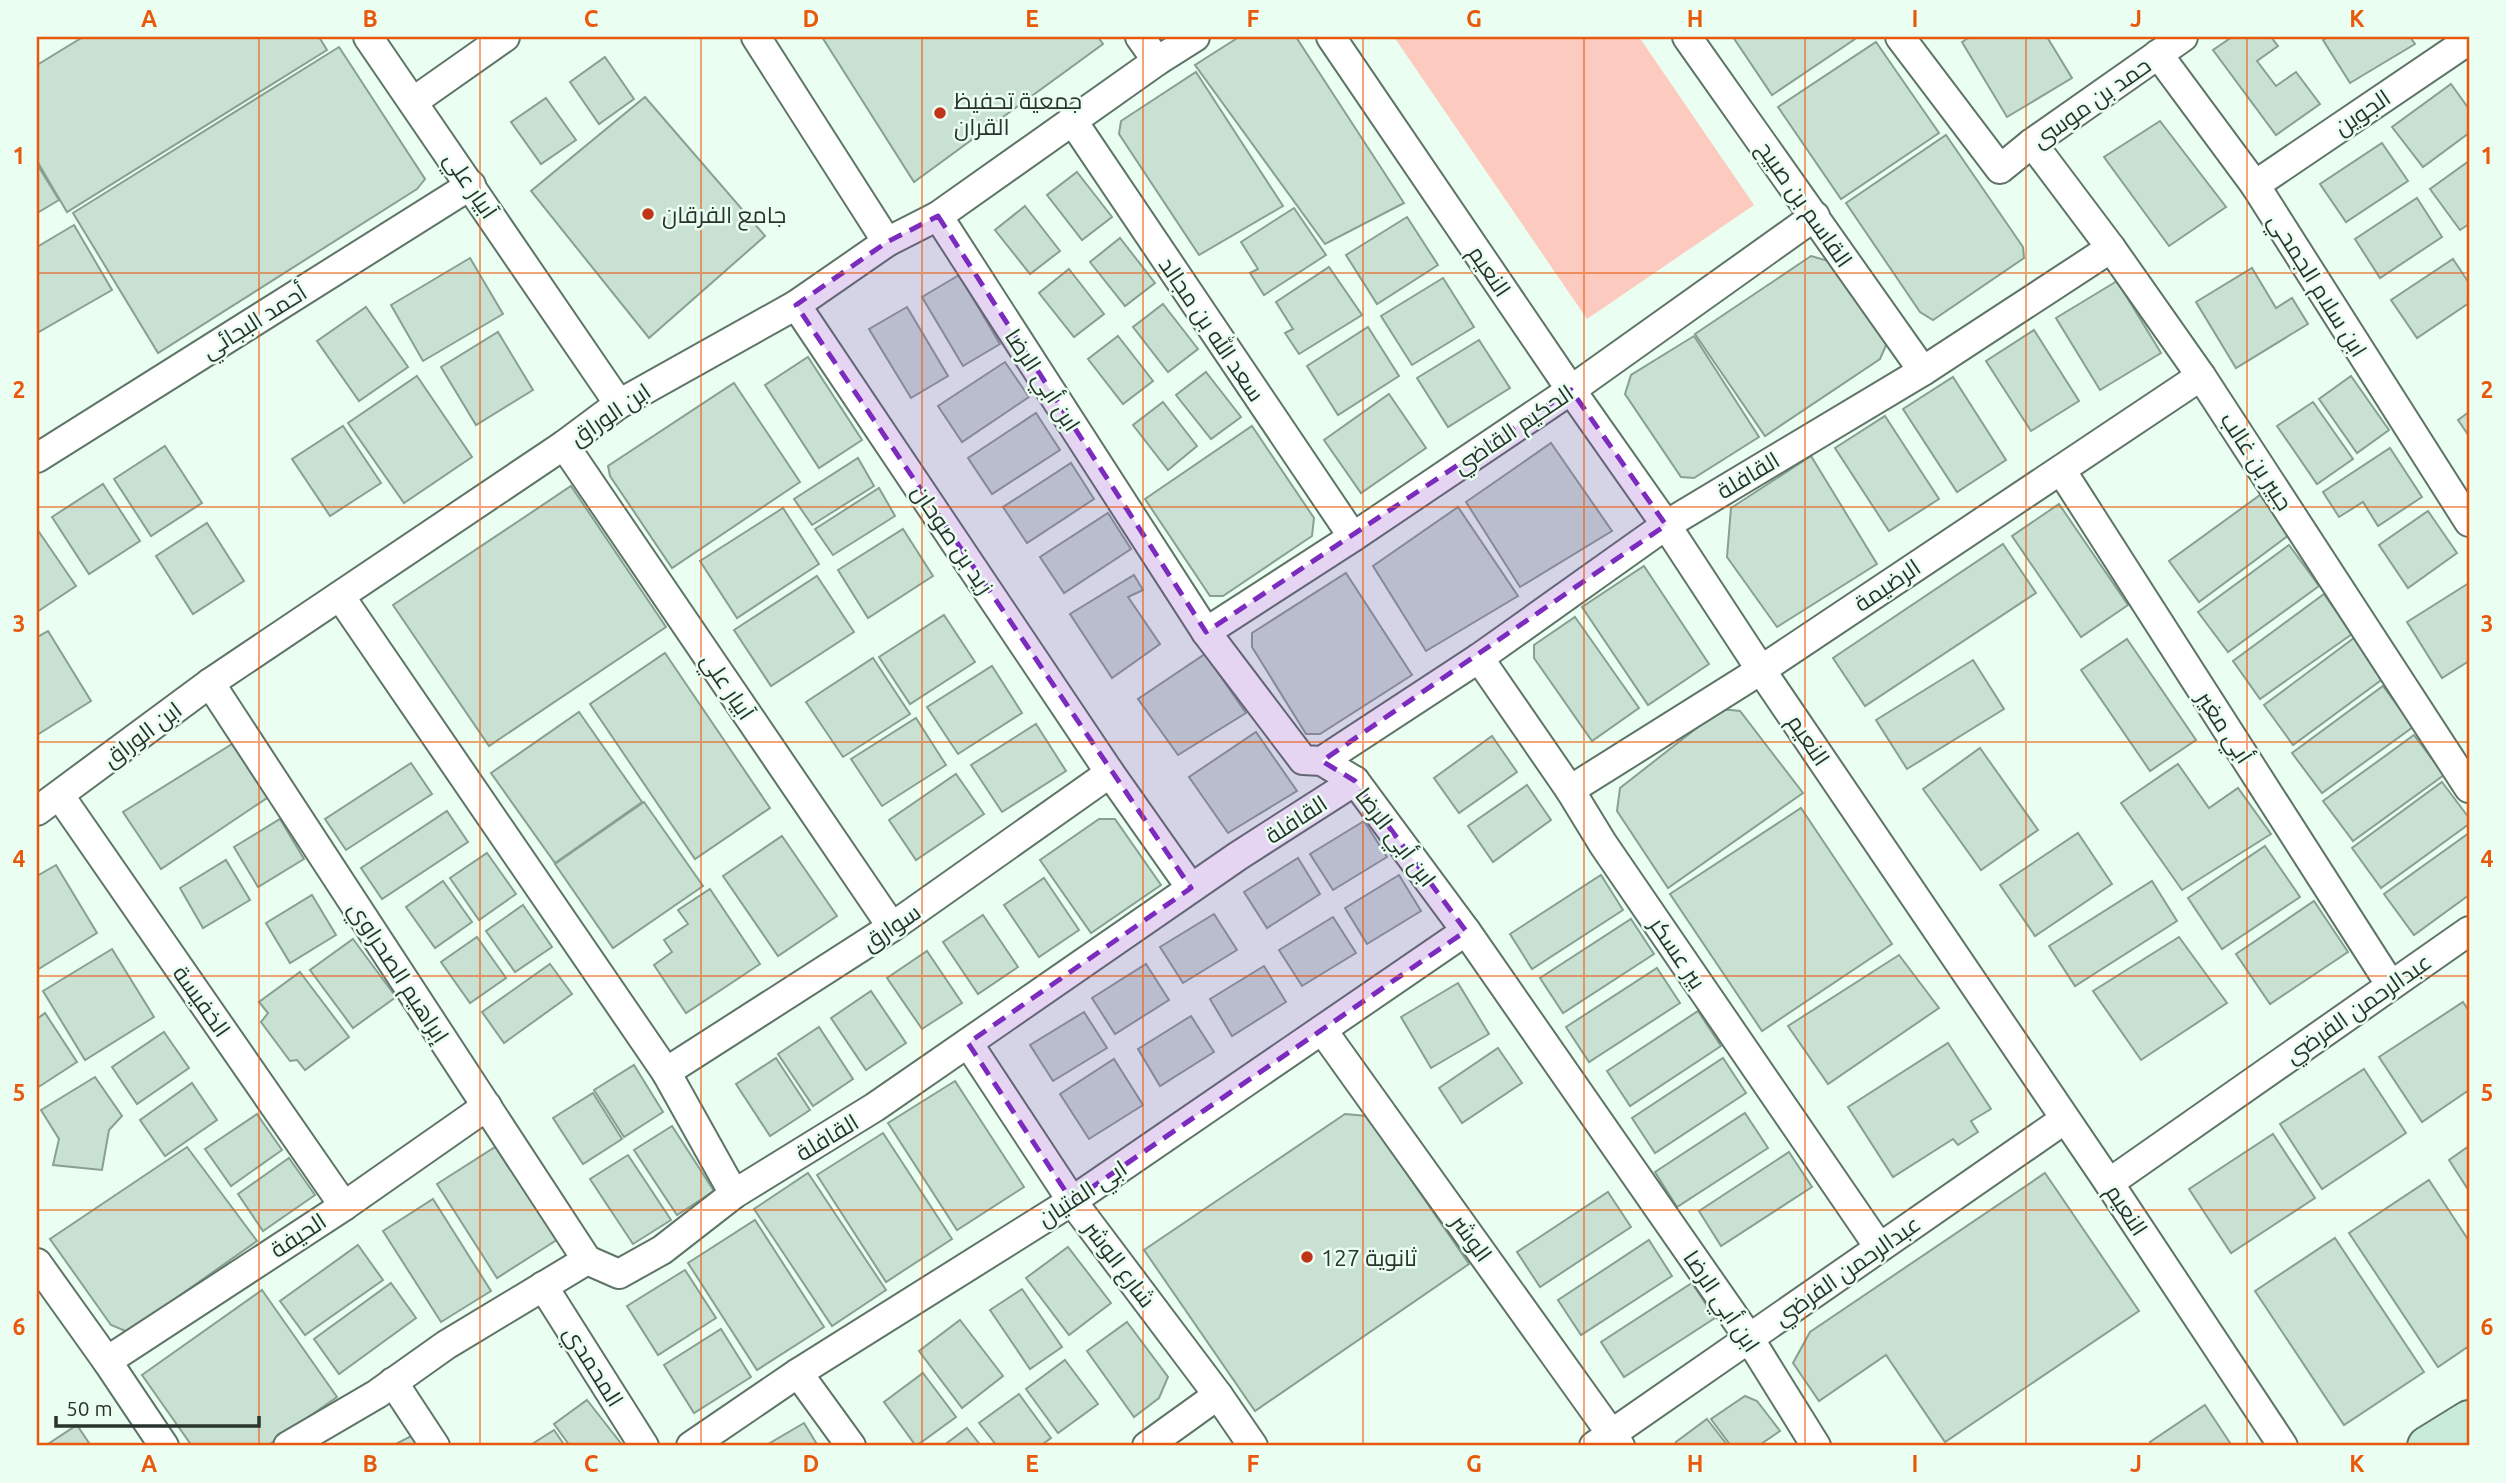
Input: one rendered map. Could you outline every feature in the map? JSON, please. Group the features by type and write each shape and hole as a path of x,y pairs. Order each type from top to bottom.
{"street":[{"name":"آبيار علي","path":"368,37 619,404"},
{"path":"414,101 505,37"},
{"path":"756,37 887,242"},
{"path":"1140,37 1157,61"},
{"name":"ابن الوراق","path":"48,804 210,683 564,445 619,404 796,305 887,242 938,216 1072,120 1195,37"},
{"name":"النعيم","path":"1331,37 1665,524 2283,1446"},
{"name":"القاسم بن صبيح","path":"1687,37 1923,371"},
{"name":"حمد بن موسى","path":"1900,37 2000,169 2032,143 2183,37"},
{"name":"الجوين","path":"2255,185 2461,48"},
{"name":"ابن سلام الجمحي","path":"2158,54 2255,185 2469,522"},
{"name":"سعد الله بن مجالد","path":"1072,120 1353,537"},
{"name":"جبير بن غالب","path":"2032,143 2111,248 2201,376 2469,788"},
{"name":"أحمد البجائي","path":"37,458 471,185"},
{"name":"ابن أبي الرضا","path":"938,216 1206,632 1303,760 1322,761 1355,781 1466,931 1749,1338 1816,1446"},
{"name":"الحكيم القاضي","path":"1206,632 1571,390 1815,216"},
{"name":"القافلة","path":"1322,761 1479,658 1665,524 1923,371 2111,248"},
{"name":"زيد بن صوحان","path":"796,305 1110,773 1191,888"},
{"name":"الرضيمة","path":"1570,790 1761,670 2201,376"},
{"name":"آبيار علي","path":"564,445 892,927"},
{"name":"أبي مغير","path":"2061,470 2390,984"},
{"path":"340,596 666,1072 734,1194"},
{"name":"بير عسكر","path":"1479,658 1879,1247"},
{"name":"إبراهيم الصحراوي","path":"210,683 587,1261"},
{"name":"سوارق","path":"666,1072 892,927 1110,773"},
{"name":"القافلة","path":"587,1261 619,1274 662,1250 734,1194 875,1107 1191,888 1355,781"},
{"name":"الخفيسة","path":"48,804 344,1206"},
{"name":"ابي الفتيان","path":"691,1446 798,1373 1072,1201 1466,931"},
{"name":"عبدالرحمن الفرضي","path":"2109,1183 2469,931"},
{"name":"الوشر","path":"1323,1031 1609,1442"},
{"name":"شارع الوشر","path":"968,1043 1072,1201 1218,1395 1253,1446"},
{"name":"الحيفة","path":"107,1361 344,1206 487,1106"},
{"name":"عبدالرحمن الفرضي","path":"1609,1442 1749,1338 2065,1119"},
{"path":"288,1446 377,1394 446,1345 587,1261"},
{"path":"37,1263 164,1446"},
{"name":"المحمدي","path":"543,1286 644,1446"},
{"path":"798,1373 851,1446"},
{"path":"393,1382 435,1446"},
{"path":"1147,1446 1218,1395"},
{"path":"2427,1446 2469,1420"}],"highlighted area":[{"path":"938,216 1206,632 1571,390 1666,525 1322,761 1355,781 1466,931 1072,1201 968,1043 1191,888 796,305 887,242"}],"shaded area":[{"path":"1394,37 1639,37 1754,205 1587,319"}],"building":[{"path":"83,37 319,37 327,50 67,212 37,161 37,65"},
{"name":"جمعية تحفيظ القران","path":"822,37 1098,37 1103,44 914,182"},
{"path":"1239,37 1296,37 1404,203 1325,244 1195,65"},
{"path":"1733,37 1858,37 1772,95"},
{"path":"1970,37 2047,37 2072,78 2007,117 1962,42"},
{"path":"2232,37 2271,37 2278,46 2257,61 2276,86 2296,72 2320,104 2276,135 2213,50"},
{"path":"2328,37 2410,37 2415,44 2350,83 2323,40"},
{"path":"1876,42 1939,133 1841,199 1778,107"},
{"path":"339,47 425,179 417,189 158,353 73,213"},
{"path":"605,57 634,99 599,124 570,82"},
{"path":"1196,72 1283,206 1199,255 1119,134 1121,121"},
{"path":"2451,84 2469,109 2469,133 2423,167 2392,127"},
{"name":"جامع الفرقان","path":"645,97 765,236 649,338 531,191"},
{"path":"546,98 576,140 541,164 511,122"},
{"path":"2160,121 2226,207 2169,246 2104,157"},
{"path":"1946,135 2023,247 2024,258 1933,320 1920,312 1846,203"},
{"path":"2382,143 2408,181 2346,222 2320,184"},
{"path":"2469,161 2469,224 2460,230 2430,189"},
{"path":"37,164 59,200 37,213"},
{"path":"1077,172 1112,217 1082,240 1047,195"},
{"path":"2417,198 2442,237 2380,278 2355,239"},
{"path":"1025,206 1060,251 1030,274 995,230"},
{"path":"1294,208 1326,255 1264,295 1250,273 1258,269 1241,242"},
{"path":"1407,217 1438,265 1377,304 1346,255"},
{"path":"74,225 112,290 37,333 37,247"},
{"path":"1120,238 1155,283 1125,306 1090,262"},
{"path":"1811,256 1832,262 1887,343 1880,359 1765,436 1695,334"},
{"path":"470,258 503,314 423,361 391,305"},
{"path":"2453,259 2469,283 2469,303 2417,338 2391,300"},
{"path":"1329,267 1362,315 1299,354 1285,333 1293,329 1276,302"},
{"path":"2252,268 2276,308 2292,298 2308,324 2236,368 2196,302"},
{"path":"1069,269 1104,314 1074,337 1039,293"},
{"path":"959,275 1000,344 963,366 922,297"},
{"path":"1443,278 1474,327 1412,365 1381,316"},
{"path":"2117,281 2161,353 2100,390 2056,318"},
{"path":"1163,304 1198,349 1168,372 1133,327"},
{"path":"366,307 408,367 359,401 317,341"},
{"path":"907,307 948,376 911,398 869,329"},
{"path":"1368,327 1399,376 1338,415 1307,366"},
{"path":"2034,330 2079,401 2031,431 1986,361"},
{"path":"498,332 533,390 476,425 441,367"},
{"path":"1118,336 1153,381 1123,404 1088,359"},
{"path":"1694,336 1759,437 1694,478 1681,477 1625,394 1631,375"},
{"path":"1479,340 1510,388 1448,427 1417,378"},
{"path":"808,357 862,440 819,468 765,385"},
{"path":"1005,362 1029,397 962,442 938,406"},
{"path":"1206,372 1241,417 1211,439 1176,395"},
{"path":"417,376 472,457 404,503 348,423"},
{"path":"2351,376 2389,430 2357,453 2319,399"},
{"path":"1953,377 2006,460 1957,492 1903,409"},
{"path":"734,383 800,482 672,568 610,476 608,466"},
{"path":"1389,394 1426,448 1361,493 1324,440"},
{"path":"1163,402 1197,446 1168,470 1133,425"},
{"path":"2313,402 2353,459 2317,484 2277,426"},
{"path":"2469,412 2469,436 2458,420"},
{"path":"1036,413 1060,450 992,494 968,458"},
{"path":"1885,416 1939,499 1889,531 1835,448"},
{"path":"343,426 381,483 330,516 292,459"},
{"path":"1252,426 1314,518 1312,536 1223,596 1210,596 1145,499"},
{"path":"1551,443 1612,531 1520,587 1466,502"},
{"path":"165,446 202,503 151,536 114,479"},
{"path":"2390,448 2422,497 2378,526 2363,502 2339,517 2323,492"},
{"path":"1811,456 1877,564 1777,627 1727,557 1731,508"},
{"path":"858,458 874,486 812,525 794,499"},
{"path":"1071,463 1094,499 1027,543 1003,507"},
{"path":"103,484 140,541 89,574 52,517"},
{"path":"571,486 666,627 489,746 393,605"},
{"path":"879,488 895,516 833,555 815,529"},
{"path":"2260,495 2289,535 2199,602 2169,561"},
{"path":"2059,504 2128,605 2081,637 2012,536"},
{"path":"1458,507 1518,596 1426,651 1373,566"},
{"path":"783,508 819,564 737,618 700,561"},
{"path":"2428,511 2457,553 2408,588 2379,545"},
{"path":"1108,513 1131,549 1064,593 1040,557"},
{"path":"207,523 244,581 193,614 156,556"},
{"path":"37,529 76,586 37,612"},
{"path":"903,529 933,576 868,618 838,570"},
{"path":"2003,544 2036,593 1865,706 1833,658"},
{"path":"2289,545 2319,586 2228,652 2198,612"},
{"path":"1644,566 1709,664 1648,705 1582,607"},
{"path":"1346,573 1412,675 1320,734 1306,734 1252,647 1252,633"},
{"path":"1134,575 1143,590 1128,597 1160,644 1112,678 1070,614"},
{"path":"817,576 854,632 771,686 734,630"},
{"path":"2469,583 2469,661 2442,678 2407,622"},
{"path":"2324,594 2352,634 2260,699 2233,661"},
{"path":"944,615 975,662 910,704 879,657"},
{"path":"1575,617 1639,708 1592,741 1534,658 1534,645"},
{"path":"48,631 91,701 37,735 37,637"},
{"path":"2354,638 2384,678 2293,745 2264,705"},
{"path":"2127,639 2196,740 2150,771 2081,670"},
{"path":"665,653 770,808 695,859 590,704"},
{"path":"1205,654 1246,713 1178,755 1138,699"},
{"path":"873,658 910,714 843,757 806,702"},
{"path":"1973,660 2004,709 1907,769 1876,720"},
{"path":"992,666 1022,713 958,754 927,707"},
{"path":"2383,686 2413,727 2322,793 2292,753"},
{"path":"1721,709 1740,711 1803,793 1668,888 1617,811 1620,788"},
{"path":"579,712 642,802 555,863 491,773"},
{"path":"916,718 946,765 882,806 851,759"},
{"path":"1036,724 1066,771 1002,812 971,765"},
{"path":"1256,732 1297,791 1228,833 1189,777"},
{"path":"2414,735 2444,775 2353,841 2323,801"},
{"path":"1492,736 1517,772 1459,813 1434,778"},
{"path":"232,744 273,794 161,869 123,812"},
{"path":"1980,748 2038,830 1981,870 1923,789"},
{"path":"411,763 432,794 346,850 325,819"},
{"path":"2178,764 2209,808 2238,788 2271,834 2182,890 2121,803"},
{"path":"956,774 984,814 916,860 889,820"},
{"path":"2442,782 2469,818 2469,824 2381,888 2352,848"},
{"path":"1527,785 1551,820 1493,862 1468,826"},
{"path":"644,802 703,886 613,948 555,864"},
{"path":"1801,808 1892,944 1762,1031 1670,894"},
{"path":"447,811 468,842 382,899 361,868"},
{"path":"280,819 304,859 258,887 234,847"},
{"path":"1099,819 1115,819 1161,885 1091,933 1040,860"},
{"path":"1364,821 1387,857 1333,890 1310,854"},
{"path":"2078,833 2112,884 2035,936 2000,885"},
{"path":"2469,833 2469,895 2414,935 2384,894"},
{"path":"782,836 837,916 778,956 723,876"},
{"path":"2265,846 2300,897 2222,949 2188,898"},
{"path":"487,853 516,894 479,920 450,878"},
{"path":"1298,858 1320,894 1267,928 1244,892"},
{"path":"226,860 250,900 203,928 180,888"},
{"path":"56,865 97,933 37,970 37,876"},
{"path":"1399,875 1421,911 1367,944 1345,908"},
{"path":"1601,875 1623,910 1532,969 1510,934"},
{"path":"1044,878 1079,930 1039,957 1004,905"},
{"path":"443,881 472,922 435,948 406,907"},
{"path":"2152,881 2177,921 2075,986 2049,946"},
{"path":"710,889 760,964 686,1013 654,965 672,952 664,940 688,924 678,910"},
{"path":"312,895 336,935 290,963 266,923"},
{"path":"2314,901 2348,952 2270,1004 2236,954"},
{"path":"523,905 552,947 515,972 486,931"},
{"path":"1214,914 1237,950 1183,983 1160,947"},
{"path":"983,915 1018,967 978,994 943,942"},
{"path":"1333,917 1356,953 1302,986 1279,950"},
{"path":"1631,919 1654,954 1563,1013 1540,978"},
{"path":"477,937 506,978 470,1003 441,962"},
{"path":"2179,937 2227,1003 2141,1060 2093,991"},
{"path":"353,939 396,997 353,1028 310,970"},
{"path":"112,949 154,1017 85,1060 43,991"},
{"path":"927,951 962,1003 922,1029 887,978"},
{"path":"1899,955 1939,1008 1828,1084 1788,1026"},
{"path":"550,964 572,994 504,1043 482,1012"},
{"path":"1146,964 1169,1000 1115,1034 1092,998"},
{"path":"1264,966 1286,1002 1232,1036 1210,999"},
{"path":"1657,968 1680,1003 1589,1062 1566,1027"},
{"path":"300,972 349,1037 305,1070 297,1060 290,1061 261,1022 268,1013 259,1002"},
{"path":"1458,983 1489,1034 1431,1068 1401,1017"},
{"path":"871,991 906,1043 866,1070 831,1018"},
{"path":"2463,1002 2469,1011 2469,1090 2422,1122 2379,1057"},
{"path":"1698,1011 1721,1046 1630,1106 1607,1071"},
{"path":"1084,1012 1107,1048 1053,1081 1030,1045"},
{"path":"45,1013 77,1062 37,1088 37,1019"},
{"path":"1191,1016 1214,1052 1160,1086 1138,1049"},
{"path":"819,1027 853,1079 813,1106 778,1054"},
{"path":"164,1032 189,1068 137,1104 112,1067"},
{"path":"1948,1043 1991,1109 1971,1121 1978,1132 1958,1145 1953,1139 1893,1177 1848,1107"},
{"path":"1498,1048 1522,1083 1462,1123 1439,1088"},
{"path":"776,1058 810,1110 770,1136 736,1084"},
{"path":"1723,1058 1746,1093 1655,1153 1632,1118"},
{"path":"1114,1059 1143,1105 1089,1139 1060,1094"},
{"path":"634,1065 663,1112 624,1137 594,1090"},
{"path":"2364,1069 2406,1133 2322,1189 2280,1124"},
{"path":"95,1077 122,1116 109,1130 102,1170 53,1165 59,1139 41,1110"},
{"path":"955,1081 1024,1187 957,1230 888,1123"},
{"path":"192,1083 217,1120 165,1156 140,1120"},
{"path":"593,1093 622,1139 583,1164 553,1118"},
{"path":"1745,1113 1768,1148 1677,1207 1655,1172"},
{"path":"257,1114 282,1150 231,1186 205,1149"},
{"name":"ثانوية 127","path":"1345,1114 1367,1116 1469,1264 1255,1411 1144,1250"},
{"path":"672,1126 714,1191 677,1215 634,1150"},
{"path":"883,1133 952,1239 886,1282 817,1175"},
{"path":"2273,1134 2315,1198 2231,1253 2189,1189"},
{"path":"503,1142 563,1236 497,1278 437,1184"},
{"path":"2469,1146 2469,1191 2449,1160"},
{"path":"187,1147 257,1241 128,1332 111,1325 50,1239"},
{"path":"1789,1152 1812,1187 1721,1246 1699,1211"},
{"path":"628,1155 671,1220 633,1244 590,1179"},
{"path":"289,1158 315,1195 263,1231 238,1194"},
{"path":"808,1173 886,1290 832,1326 754,1209"},
{"path":"2045,1173 2139,1311 1945,1442 1886,1355 1819,1401 1793,1363 1810,1332"},
{"path":"2429,1180 2469,1241 2469,1346 2438,1367 2349,1233"},
{"path":"1608,1192 1631,1227 1540,1287 1517,1252"},
{"path":"433,1199 491,1291 441,1322 383,1231"},
{"path":"755,1220 824,1327 757,1370 688,1263"},
{"path":"2335,1238 2424,1372 2344,1425 2255,1291"},
{"path":"1649,1240 1672,1276 1581,1335 1558,1300"},
{"path":"358,1245 383,1280 305,1335 280,1301"},
{"path":"1068,1247 1111,1303 1069,1335 1026,1278"},
{"path":"685,1270 716,1318 658,1355 627,1306"},
{"path":"391,1283 416,1318 339,1374 314,1339"},
{"path":"1692,1283 1715,1318 1624,1377 1601,1342"},
{"path":"1022,1289 1062,1347 1030,1369 990,1310"},
{"path":"262,1290 337,1397 267,1446 192,1446 142,1375"},
{"path":"960,1320 1003,1376 962,1408 919,1351"},
{"path":"1127,1322 1168,1377 1159,1398 1134,1417 1087,1351"},
{"path":"721,1329 751,1377 694,1413 664,1365"},
{"path":"1065,1360 1098,1404 1058,1433 1026,1389"},
{"path":"923,1373 956,1417 916,1446 884,1402"},
{"path":"1019,1394 1051,1438 1040,1446 997,1446 979,1423"},
{"path":"1745,1396 1757,1401 1780,1431 1758,1446 1731,1446 1711,1419"},
{"path":"587,1400 623,1446 570,1446 554,1424"},
{"path":"2205,1405 2232,1446 2153,1446 2150,1442"},
{"path":"1707,1419 1728,1446 1674,1446 1676,1442"},
{"path":"804,1423 818,1446 765,1446"},
{"path":"77,1425 91,1446 45,1446"},
{"path":"967,1428 981,1446 943,1446"},
{"path":"554,1430 565,1446 529,1446"},
{"path":"413,1435 419,1446 392,1446"}],"place":[{"name":"جمعية تحفيظ القران","path":"940,113"},
{"name":"جامع الفرقان","path":"648,214"},
{"name":"ثانوية 127","path":"1307,1257"}]}
